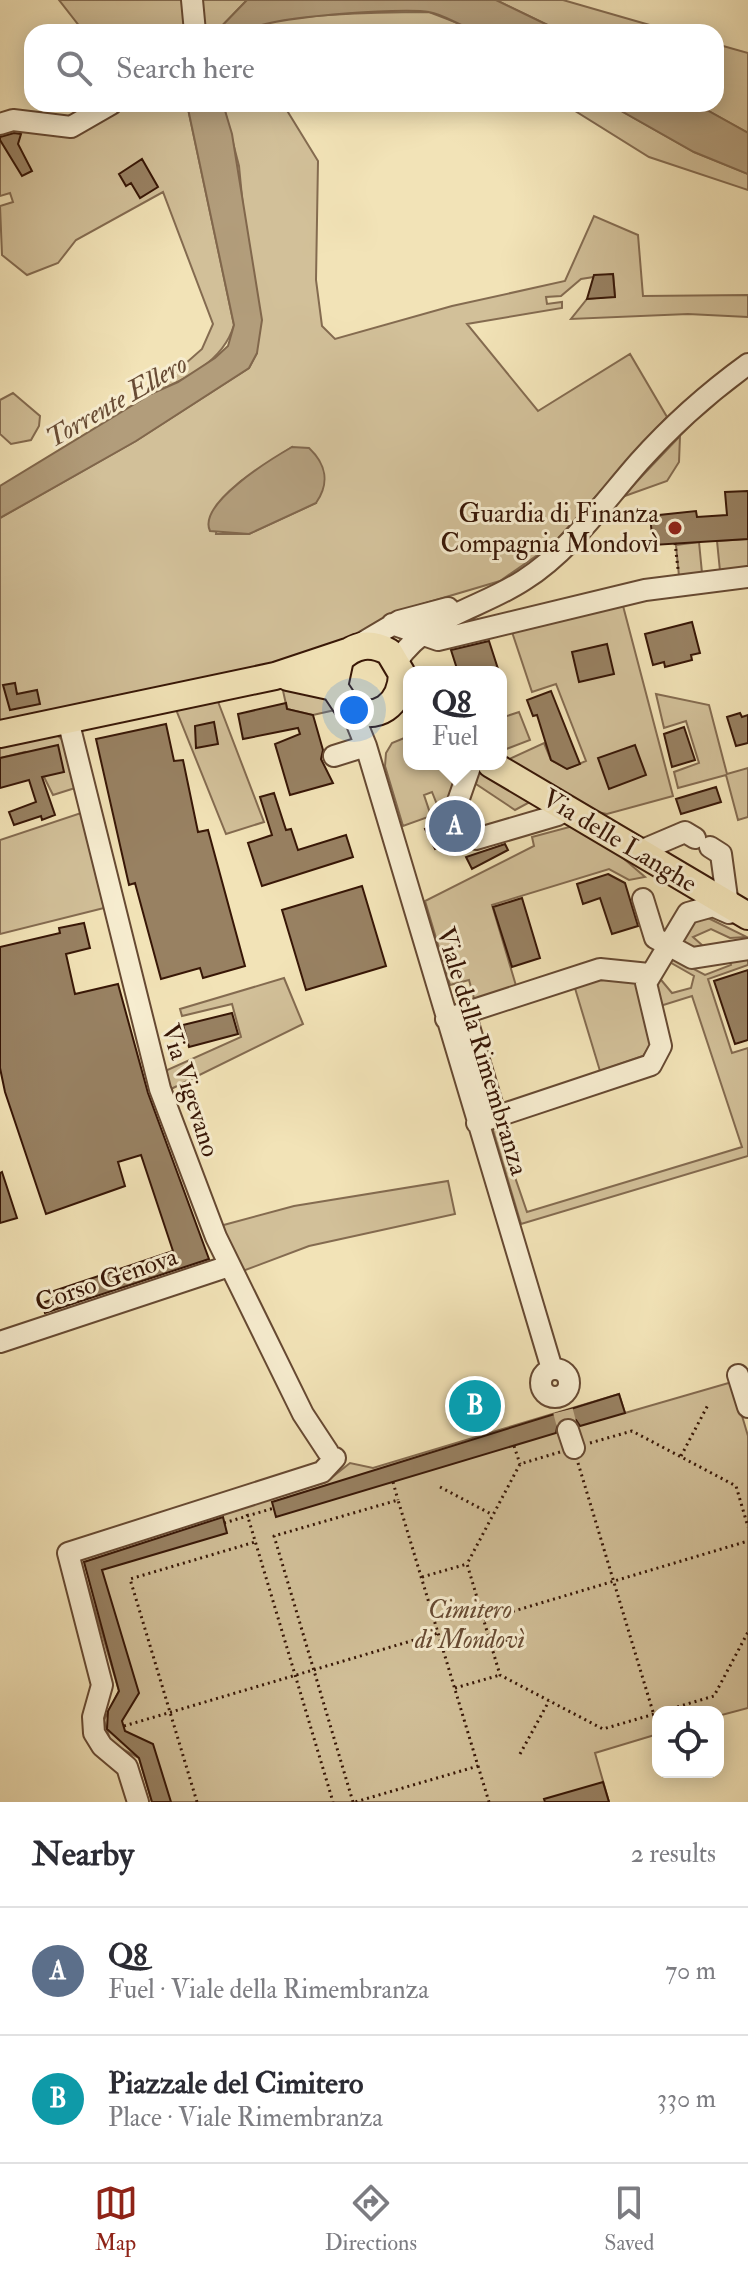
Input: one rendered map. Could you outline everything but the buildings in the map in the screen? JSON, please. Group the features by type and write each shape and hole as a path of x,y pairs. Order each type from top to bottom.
{"main road":[{"path":"0,734 275,676 351,650 378,647 397,661 402,674 388,709 342,702 334,687 335,668 351,650"},
{"path":"275,676 312,679 334,687"},
{"name":"Via delle Langhe","path":"501,770 741,913"}],"street":[{"path":"192,0 194,24"},
{"path":"0,124 13,120 71,127 97,112"},
{"path":"397,661 418,634 525,580 556,557 671,428 748,364"},
{"path":"392,624 431,640 445,639 645,590 748,577"},
{"path":"351,650 392,624 494,596"},
{"name":"Viale della Rimembranza","path":"388,709 366,746 456,1016 487,1120 552,1369 562,1371 568,1379 566,1421"},
{"name":"Via Vigevano","path":"68,720 151,1060 197,1192 229,1266 303,1414 332,1455 322,1472 245,1506"},
{"path":"334,756 366,746"},
{"path":"461,811 457,804 469,770"},
{"path":"471,831 476,839 558,815 563,807"},
{"path":"487,1120 651,1065 660,1052 661,1038 646,989 649,974 681,921 694,909 707,906 719,908 737,918 741,913 721,854 685,832 642,854 679,889 684,903 681,921"},
{"path":"643,899 655,938 692,958 748,949"},
{"path":"456,1016 600,969 649,974"},
{"name":"Corso Genova","path":"0,1342 229,1266"},
{"path":"740,1375 748,1407"},
{"path":"138,1802 127,1767 102,1746 94,1733 93,1717 102,1685 68,1553 245,1506"}],"path":[{"path":"675,543 679,576"},
{"path":"681,1456 709,1403"},
{"path":"566,1421 632,1431 736,1486 748,1527"},
{"path":"500,1675 467,1564 520,1464 566,1421"},
{"path":"566,1421 613,1581 655,1706"},
{"path":"514,1446 520,1464"},
{"path":"393,1482 488,1802"},
{"path":"440,1487 493,1515"},
{"path":"398,1500 274,1536 314,1670 354,1802 478,1766"},
{"path":"245,1506 333,1802"},
{"path":"224,1523 245,1506 274,1508"},
{"path":"484,1620 748,1541"},
{"path":"197,1802 130,1579 255,1542"},
{"path":"422,1577 467,1564"},
{"path":"680,1706 714,1696 748,1632"},
{"path":"124,1726 438,1633"},
{"path":"455,1688 500,1675 603,1729 652,1714"},
{"path":"520,1754 549,1700"}],"green space":[{"path":"59,0 188,0 190,24 78,24"},
{"path":"197,0 247,0 224,24 198,24"},
{"path":"496,0 563,0 646,24 546,24"},
{"path":"429,12 460,24 266,24 303,17"},
{"path":"724,46 748,53 748,133 710,112 724,112"},
{"path":"100,112 189,112 234,325 221,349 202,368 151,394 202,349 213,324 163,192 76,240 58,263 27,275 2,255 0,206 13,202 10,193 0,196 0,129 60,130"},
{"path":"225,112 288,112 318,161 316,280 322,326 335,339 452,306 565,281 594,216 638,235 643,296 748,295 748,317 688,314 571,319 587,299 615,296 613,274 581,279 561,296 546,297 547,304 562,302 562,308 467,324 538,411 630,354 667,417 552,545 500,581 392,613 348,640 292,661 0,721 0,518 136,441 249,368 257,353 239,166","holes":["292,447 316,503 249,534 216,534 220,502 241,481"]},
{"path":"577,112 623,112 694,152 748,174 748,190 649,157"},
{"path":"13,393 40,416 39,426 31,440 11,444 0,434 0,400"},
{"path":"680,436 679,462 667,481 622,497"},
{"path":"748,539 748,569 720,571 717,541"},
{"path":"699,542 702,573 679,576 676,545"},
{"path":"622,602 673,796 607,814 597,812 507,760 544,743 551,760 567,769 586,761 556,684 532,692 511,629"},
{"path":"282,686 312,691 335,710 313,715 287,709"},
{"path":"656,694 709,705 727,774 748,768 748,817 738,820 726,775 678,788 674,772 699,763 686,721 664,728"},
{"path":"217,699 264,822 226,834 175,707"},
{"path":"519,712 530,740 507,749 507,716"},
{"path":"53,732 64,741 75,788 53,795 44,777 32,780 25,752 0,758 0,744"},
{"path":"403,738 403,770 456,770 450,797 440,812 432,792 424,795 431,816 403,826 385,766 386,753 392,743"},
{"path":"478,772 530,802 515,810 476,784"},
{"path":"81,813 104,908 0,934 0,840"},
{"path":"573,826 616,852 645,877 629,880 609,869 492,905 517,989 475,1002 469,980 450,985 425,901 534,846 532,837"},
{"path":"704,916 747,937 730,938 711,929 693,937 702,945 693,950 679,940 688,925"},
{"path":"669,956 705,975 731,965 729,957 748,956 748,965 708,979 732,1053 748,1048 748,1156 521,1224 492,1127 497,1125 527,1212 742,1147 692,996 657,1007 653,994 657,975 672,993 691,988 694,976 666,960"},
{"path":"607,975 636,979 651,1044 643,1056 600,1071 574,985"},
{"path":"284,978 303,1024 171,1089 165,1071 241,1037 232,1004 182,1016 180,1009"},
{"path":"448,1181 455,1214 309,1246 240,1272 220,1226 294,1206"},
{"name":"Cimitero di Mondovì","path":"732,1382 748,1436 748,1708 724,1714 724,1706 652,1706 652,1736 595,1753 609,1802 152,1802 139,1758 111,1743 104,1720 119,1691 79,1556 326,1482 350,1463 373,1468 619,1394 625,1413"}],"shaded area":[{"path":"247,0 496,0 546,24 460,24 436,14 415,11 333,14 268,24 224,24"},
{"path":"189,112 225,112 232,134 262,320 257,353 249,368 136,441 0,518 0,486 215,358 228,346 234,325"},
{"path":"623,112 710,112 748,133 748,174 694,152"},
{"path":"292,447 309,448 322,467 323,488 316,503 249,534 210,531 209,520 214,508 225,496 253,472"}],"tunnel":[{"path":"563,1411 568,1430"}],"place":[{"name":"Guardia di Finanza Compagnia Mondovì","path":"675,528"},
{"name":"Q8","path":"455,826"},
{"name":"Piazzale del Cimitero","path":"475,1406"}],"water label":[{"name":"Torrente Ellero","path":"116,400"}]}
